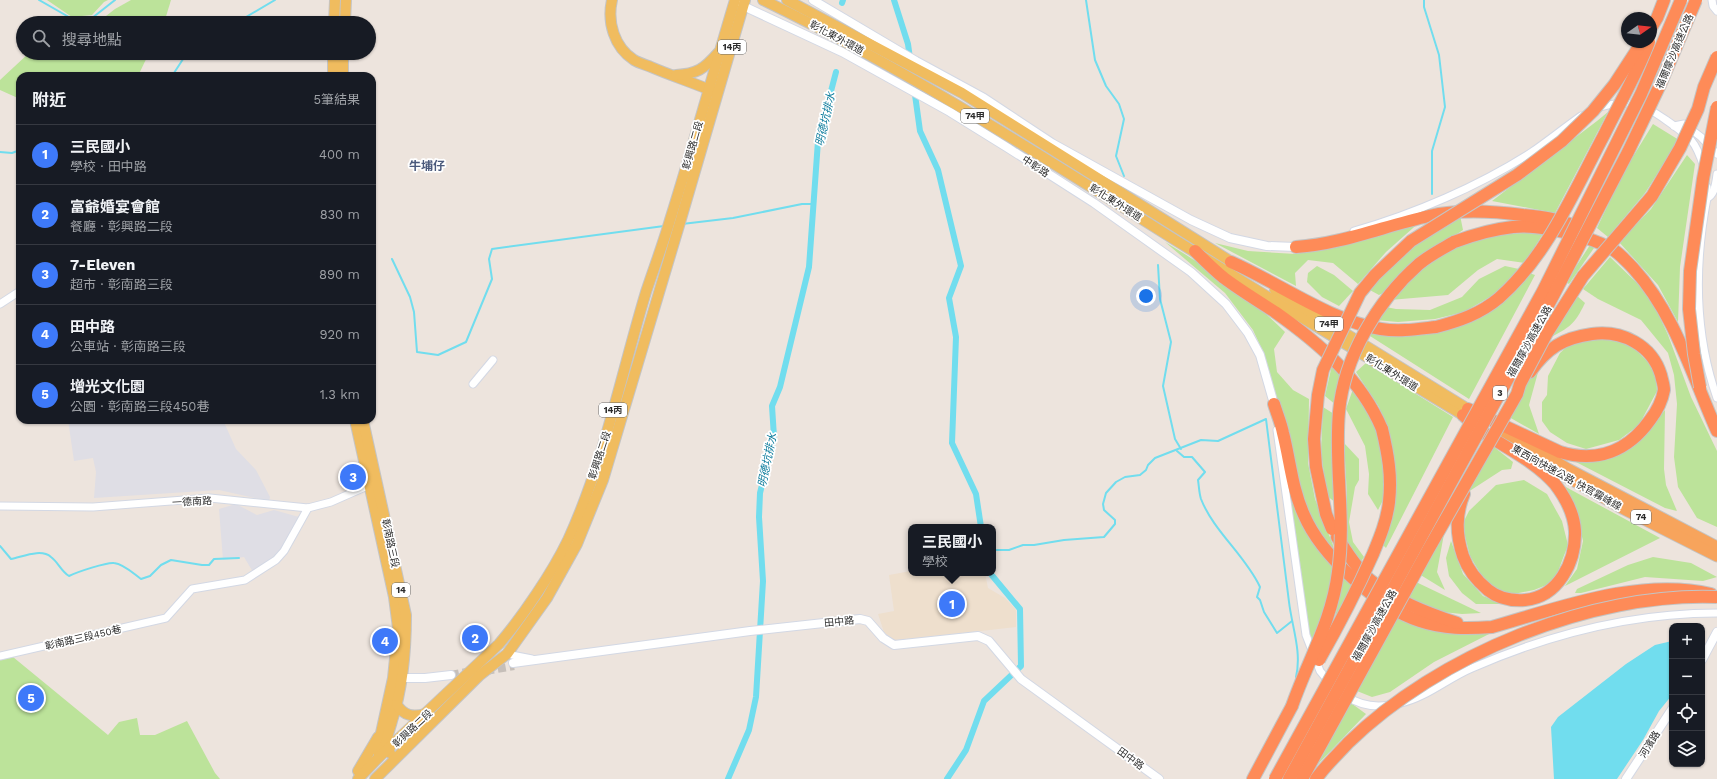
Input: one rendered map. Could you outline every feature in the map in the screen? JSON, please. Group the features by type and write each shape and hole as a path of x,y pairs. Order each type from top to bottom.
{"highway":[{"path":"1657,16 1664,0"},
{"name":"福爾摩沙高速公路","path":"1275,779 1543,291 1642,94 1681,0"},
{"name":"福爾摩沙高速公路","path":"1289,779 1553,296 1641,125 1660,85 1696,0"},
{"path":"1475,628 1436,616 1384,590 1368,578 1355,563 1332,529 1326,514 1316,467 1314,439 1318,395 1323,370 1360,293 1375,275 1410,241 1517,175 1562,141 1593,111 1614,85 1638,48"},
{"path":"1231,262 1256,273 1324,310 1356,323 1382,329 1408,331 1436,327 1464,319 1479,312 1498,299 1512,286 1538,254 1578,185 1629,87 1646,48"},
{"path":"1517,394 1520,384 1547,333 1579,282 1652,196 1680,148 1698,109 1704,87 1717,57"},
{"path":"1700,387 1694,354 1689,309 1690,271 1703,179 1717,107"},
{"path":"1296,247 1329,243 1431,215 1472,211 1508,213 1559,221 1582,229 1615,251 1639,275 1653,293 1669,319 1700,387 1717,431"},
{"path":"1292,706 1302,677 1327,621 1338,573 1341,546 1339,413 1342,389 1360,342 1372,320 1398,284 1419,264 1454,242 1499,229 1530,227 1581,236 1615,251"},
{"path":"1195,252 1224,278 1276,313 1336,362 1356,384 1375,413 1382,429 1388,451 1391,472 1389,502 1386,517 1362,579 1253,779"},
{"path":"1302,779 1428,550 1476,466 1517,394 1530,371 1542,357 1552,347 1580,336 1597,333 1614,334 1632,339 1644,348 1659,368 1664,388 1662,400 1647,425 1634,439 1622,448 1591,456 1574,456 1560,452 1465,412"},
{"path":"1274,404 1283,432 1296,492 1304,516 1330,556 1361,587 1403,615 1439,626 1475,628 1492,627 1588,600 1647,590 1680,589 1717,597"},
{"path":"1465,412 1480,430 1544,472 1556,485 1567,502 1575,530 1574,546 1567,570 1562,578 1552,588 1540,596 1517,601 1504,599 1491,592 1480,583 1465,561 1460,547 1457,515 1460,502 1476,466"},
{"name":"東西向快速公路 快官霧峰線","path":"1465,412 1567,473 1717,556"},
{"name":"東西向快速公路 快官霧峰線","path":"1567,473 1717,547"},
{"path":"1316,779 1326,765 1363,728 1390,706 1432,677 1519,635 1547,624 1635,602 1674,597 1717,597"}],"main road":[{"path":"334,16 335,0"},
{"path":"345,16 346,0"},
{"path":"612,0 609,11 614,38 622,49 634,60 669,75 719,93"},
{"name":"彰化東外環道","path":"763,0 805,20 898,70 1014,138 1195,252 1465,412"},
{"name":"彰化東外環道","path":"790,1 962,93 1191,236 1465,412"},
{"name":"彰興路二段","path":"379,757 499,644 511,630 568,541 594,472 647,291 709,89 719,51 738,2"},
{"name":"彰興路二段","path":"395,760 480,676 507,654 547,598 577,544 603,480 719,93 738,2"},
{"path":"669,75 698,72 707,65 719,51"},
{"path":"333,72 334,60"},
{"path":"343,72 344,60"},
{"name":"彰南路三段","path":"356,424 367,479 373,483"},
{"name":"彰南路三段","path":"364,424 394,597 398,628 397,705 386,742 388,750"},
{"name":"彰南路三段","path":"379,757 379,742 382,729 398,678"},
{"path":"397,705 402,712 414,717 425,714"},
{"path":"354,779 382,729"},
{"path":"388,750 395,760"},
{"path":"358,779 379,757 395,760"},
{"path":"375,779 395,760"}],"street":[{"path":"813,0 895,49 984,98 1052,143 1212,230 1230,238 1273,247 1296,247 1372,225 1420,208 1458,191 1531,152 1584,114 1603,106 1626,103 1640,105 1674,126 1690,140 1698,152 1706,174 1707,198 1698,276 1698,306 1703,351 1717,398"},
{"path":"1712,0 1713,6 1717,11"},
{"name":"中彰路","path":"738,2 842,52 908,88 1008,148 1094,203 1184,268 1211,289 1240,320 1255,344 1265,368 1274,404"},
{"path":"1674,126 1684,124 1701,137 1717,154"},
{"path":"1707,198 1710,197 1714,189 1717,174"},
{"path":"0,304 16,294"},
{"path":"473,384 493,360"},
{"path":"1274,404 1306,635 1320,671 1332,686 1353,700 1366,705 1383,706 1413,700 1471,668 1555,637 1624,621 1665,615 1717,613"},
{"name":"一德南路","path":"0,506 93,507 210,498 308,508 325,504 373,483"},
{"name":"彰南路三段450巷","path":"0,656 166,618 192,589 244,580 276,560 284,550 308,508"},
{"name":"田中路","path":"507,654 538,660 760,630 860,619 868,621 883,638 894,645 978,636 989,640 1015,672 1028,685 1159,779"},
{"path":"1703,659 1717,632"},
{"path":"513,665 538,660"},
{"path":"398,678 451,676"},
{"name":"河濱路","path":"1626,779 1669,714"}],"shaded area":[{"path":"69,424 225,424 236,449 256,470 270,497 269,501 219,490 94,498 96,472 93,458 74,461"},
{"path":"236,504 257,515 274,510 299,517 278,555 253,572 244,557 223,560 219,509"},
{"path":"908,572 908,576 986,576 988,588 1005,598 1016,610 1016,627 893,641 884,632 878,614 894,611 889,575"}],"green space":[{"path":"47,0 108,0 104,2 92,15 71,16"},
{"path":"131,0 171,0 166,16 106,16"},
{"path":"21,60 146,60 140,72 16,72 16,97 0,90 0,80"},
{"path":"1608,112 1555,213 1492,201 1597,121"},
{"path":"1653,124 1679,140 1645,193 1608,237 1597,228 1623,173"},
{"path":"1687,155 1695,164 1680,267 1678,322 1658,285 1619,242 1651,209"},
{"path":"1460,215 1463,230 1412,264 1383,293 1379,295 1368,289 1404,254 1439,227"},
{"path":"1422,220 1386,252 1358,284 1333,263 1308,260 1295,273 1296,286 1215,243 1248,251 1296,254 1342,243"},
{"path":"1544,232 1525,263 1497,259 1478,270 1448,295 1390,300 1423,266 1440,254 1458,245 1476,239 1496,235"},
{"path":"1165,242 1228,283 1257,306 1285,332 1274,349 1277,372 1293,390 1309,399 1308,463 1315,499 1333,545 1333,550 1316,533 1299,486 1264,354 1253,330 1225,293"},
{"path":"1590,245 1594,248 1569,284 1566,282"},
{"path":"1610,257 1640,286 1657,311 1668,335 1691,397 1717,451 1717,527 1697,518 1678,487 1674,457 1677,404 1674,375 1668,353 1641,320 1598,299 1583,289"},
{"path":"1317,266 1334,275 1353,291 1339,306 1322,297 1307,282 1308,273"},
{"path":"1505,266 1519,269 1495,294 1464,312 1435,319 1398,322 1376,320 1386,307 1396,309 1430,310 1462,297 1479,279"},
{"path":"1529,273 1535,275 1469,399 1370,336 1372,333 1378,332 1460,323"},
{"path":"1576,295 1585,303 1578,316 1571,325 1549,338"},
{"path":"1594,337 1628,342 1648,362 1656,375 1657,391 1639,425 1619,440 1586,449 1567,443 1550,432 1542,421 1542,402 1547,395 1548,376 1560,353 1571,343"},
{"path":"1366,363 1453,417 1386,548 1383,545 1396,498 1392,445 1379,407 1356,372"},
{"path":"1332,365 1341,376 1336,405 1325,396"},
{"path":"1540,365 1529,405 1539,434 1509,417 1530,377"},
{"path":"1353,389 1373,417 1386,460 1384,498 1378,510 1368,494 1369,474 1365,446 1346,409"},
{"path":"1323,407 1334,414 1335,502 1327,496 1321,452"},
{"path":"1665,410 1664,469 1666,485 1677,511 1665,508 1574,461 1605,459 1627,450 1646,433"},
{"path":"1344,443 1359,459 1359,480 1355,487 1349,522 1353,542 1364,557 1360,563 1346,540 1347,495"},
{"path":"1494,447 1513,462 1511,469 1502,470 1468,492"},
{"path":"1524,480 1547,494 1562,521 1568,545 1554,582 1534,590 1509,595 1486,583 1470,556 1463,523 1469,511 1496,485"},
{"path":"1564,486 1660,538 1565,586 1577,569 1583,541 1574,503"},
{"path":"1290,500 1332,565 1332,580 1313,644 1308,630"},
{"path":"1446,523 1437,572 1445,590 1419,574"},
{"path":"1451,541 1463,574 1483,596 1503,604 1476,604 1462,593 1449,576 1446,558"},
{"path":"1653,557 1691,563 1717,577 1703,581 1645,577 1581,593 1575,593 1577,589 1628,565"},
{"path":"1344,576 1352,586 1335,617"},
{"path":"1416,582 1481,613 1462,614 1432,611 1407,599"},
{"path":"1399,616 1493,632 1434,662 1390,692 1372,697 1357,691"},
{"path":"13,657 108,735 119,722 137,718 140,735 155,735 187,721 215,773 220,779 0,779 0,660"},
{"path":"1351,703 1366,714 1317,765"}],"water":[{"path":"1669,642 1669,699 1659,711 1643,740 1617,779 1554,779 1551,727 1558,717 1626,664 1655,645"}],"waterway":[{"path":"39,0 67,16"},
{"path":"95,16 115,0"},
{"path":"248,16 275,0"},
{"path":"894,0 908,44 920,131 938,170 961,266 949,298 956,337 952,443 976,494 981,524"},
{"path":"1086,0 1095,60 1106,86 1119,104 1124,119 1116,156 1124,176"},
{"path":"1424,0 1424,7 1439,55 1445,107 1432,151 1432,194"},
{"path":"175,72 182,60"},
{"name":"明德坑排水","path":"728,779 749,730 756,697 763,581 759,517 760,493 774,437 772,406 780,387 809,267 818,141 836,72"},
{"path":"0,152 12,153 16,152"},
{"path":"682,224 733,218 802,204 813,204"},
{"path":"392,259 410,297 414,312 417,352 438,355 466,342 492,279 489,259 492,249 664,226"},
{"path":"1158,265 1160,299 1171,342 1163,386 1175,439 1181,449"},
{"path":"996,550 1009,550 1023,545 1034,545 1064,540 1104,537 1115,524 1115,520 1104,510 1103,504 1106,493 1116,482 1125,477 1140,475 1155,458 1201,440 1218,441 1266,419 1290,611 1296,640 1298,658 1296,677"},
{"path":"1177,451 1184,457 1192,457 1205,472 1198,480 1201,499 1221,533 1254,575 1260,587 1257,597 1277,633 1292,621"},
{"path":"0,546 11,559 37,553 47,554 69,576 85,570 114,563 125,567 141,579 150,576 161,565 171,560 209,565 214,559 239,558"},
{"path":"947,779 966,750 984,701 1021,666 1020,609 992,576"}],"tunnel":[{"path":"486,671 514,666"},
{"path":"451,675 471,671"}],"place":[{"name":"7-Eleven","path":"353,477"},
{"name":"三民國小","path":"952,604"},
{"name":"富爺婚宴會館","path":"475,638"},
{"name":"田中路","path":"385,641"},
{"name":"增光文化園","path":"31,698"}],"district":[{"name":"牛埔仔","path":"427,166"}]}
